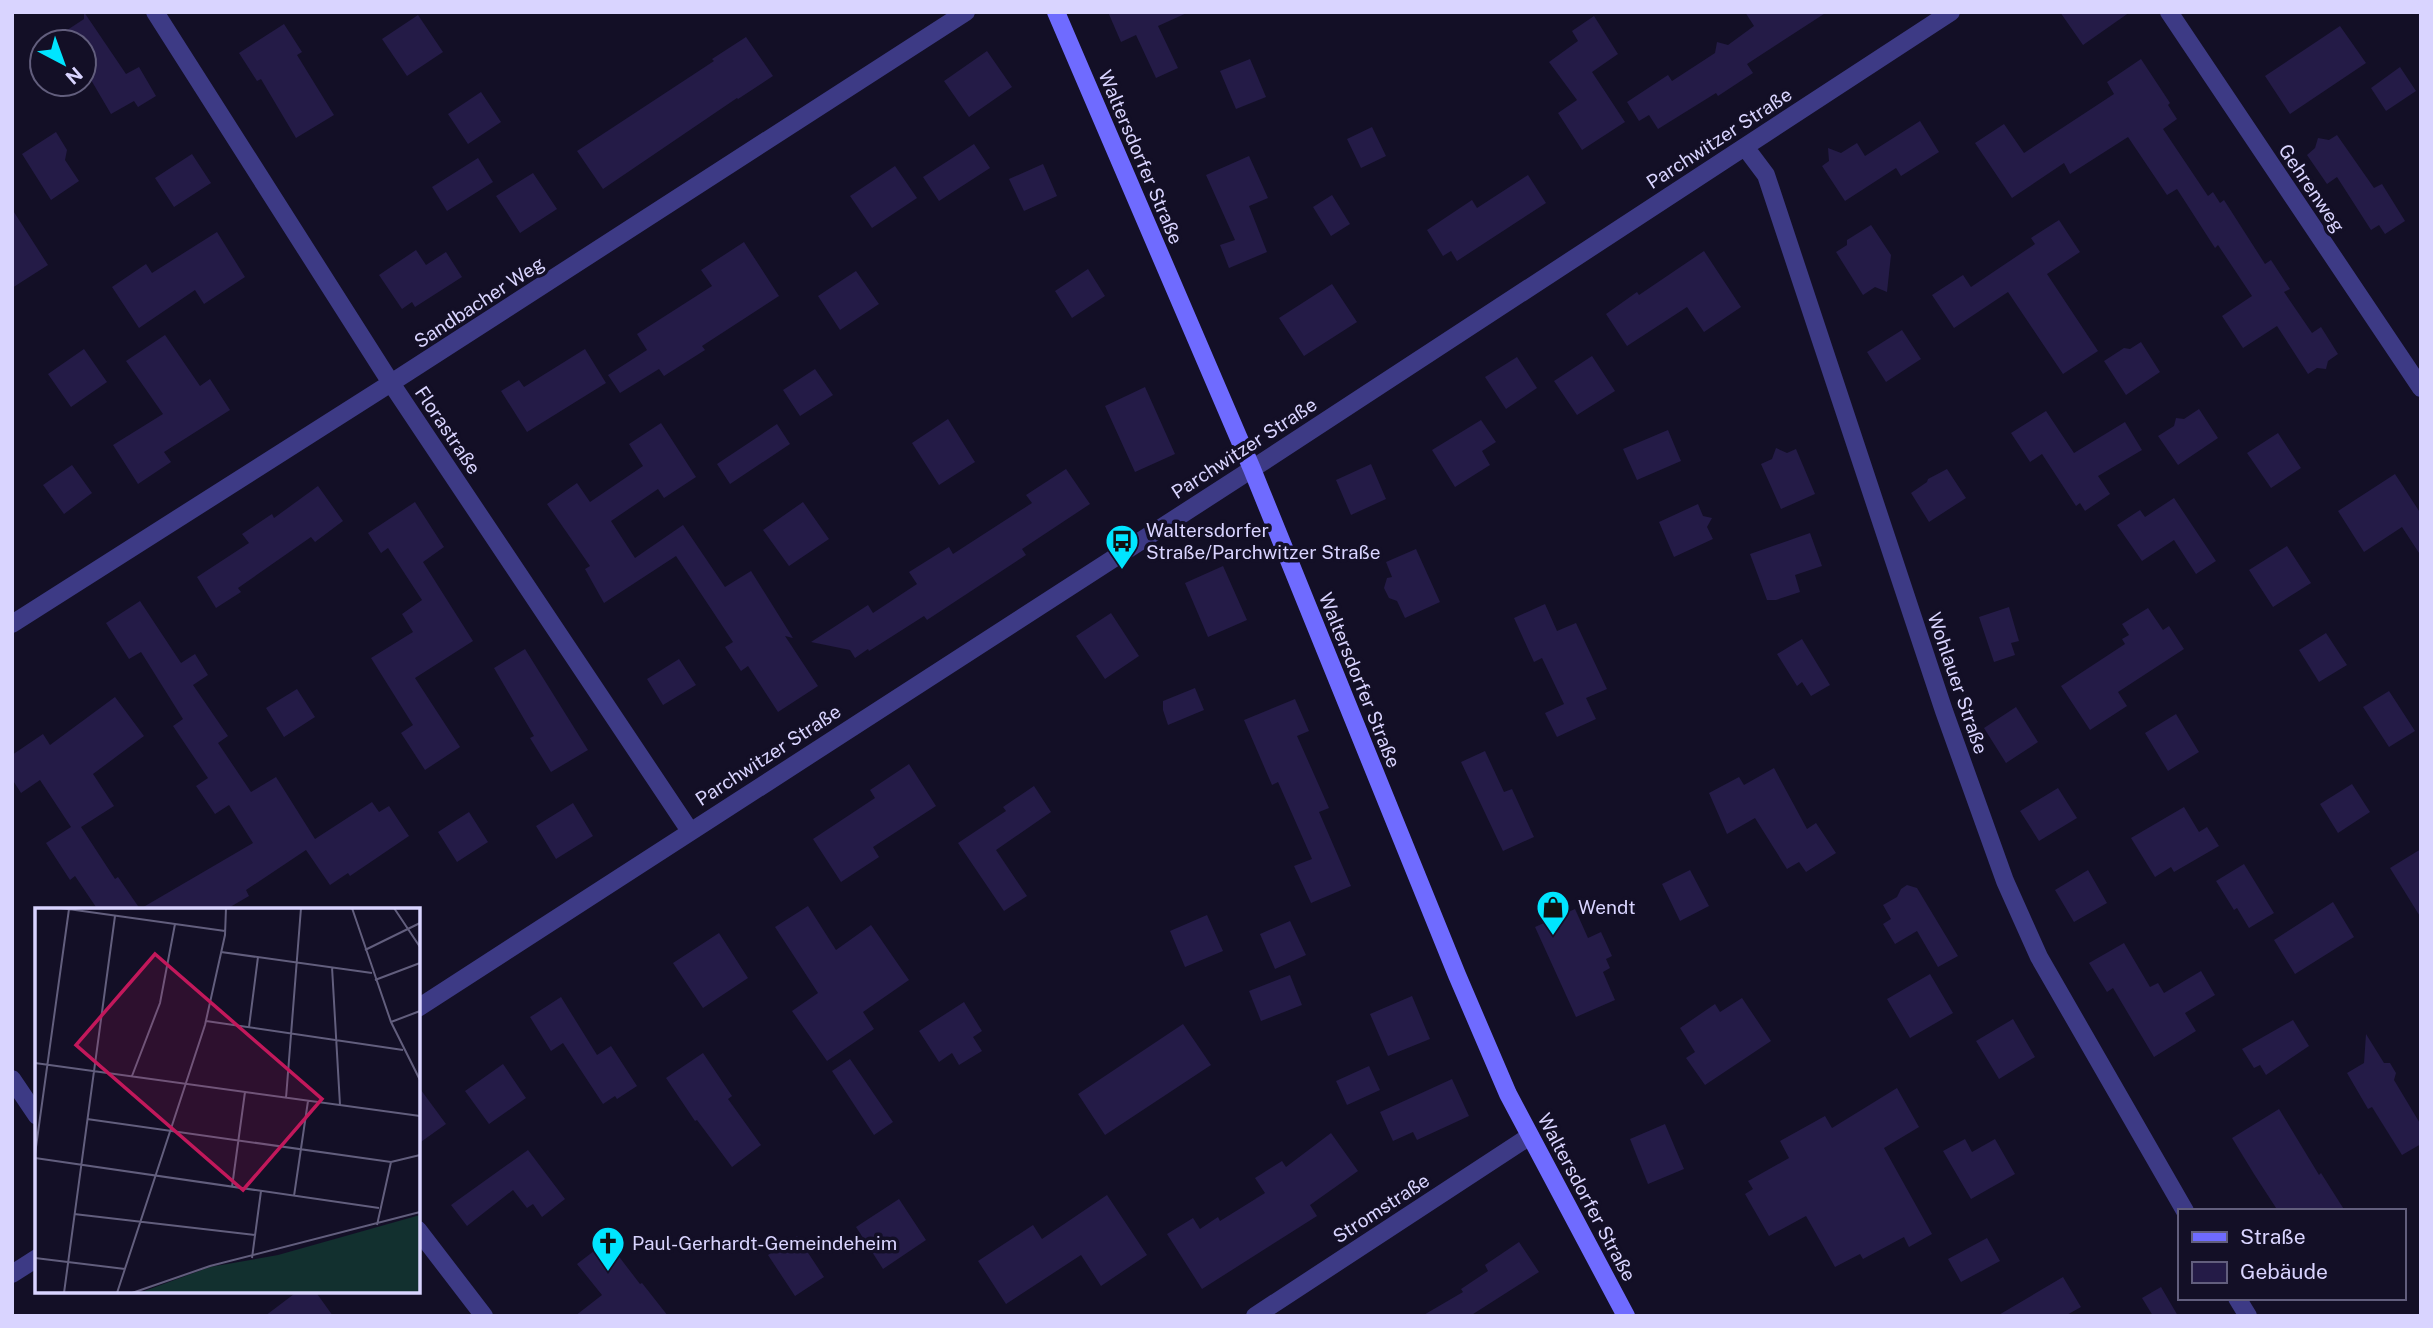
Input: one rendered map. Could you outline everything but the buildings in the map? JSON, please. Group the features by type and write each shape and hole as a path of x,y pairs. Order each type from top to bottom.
{"street":[{"name":"Florastraße","path":"155,12 391,383 690,831"},
{"name":"Sandbacher Weg","path":"12,624 966,12"},
{"name":"Waltersdorfer Straße","path":"1056,12 1252,468 1457,975 1508,1094 1626,1316"},
{"name":"Parchwitzer Straße","path":"420,1007 1951,12"},
{"name":"Gehrenweg","path":"2169,12 2421,388"},
{"name":"Wohlauer Straße","path":"1745,147 1766,175 1944,710 2006,881 2039,957 2184,1209"},
{"path":"12,1079 35,1113"},
{"name":"Stromstraße","path":"1255,1316 1530,1136"},
{"path":"420,1233 484,1316"},
{"path":"12,1274 35,1259"},
{"path":"2239,1300 2248,1316"}],"place":[{"name":"Waltersdorfer Straße/Parchwitzer Straße","path":"1122,571"},
{"name":"Wendt","path":"1553,937"},
{"name":"Paul-Gerhardt-Gemeindeheim","path":"608,1273"}]}
